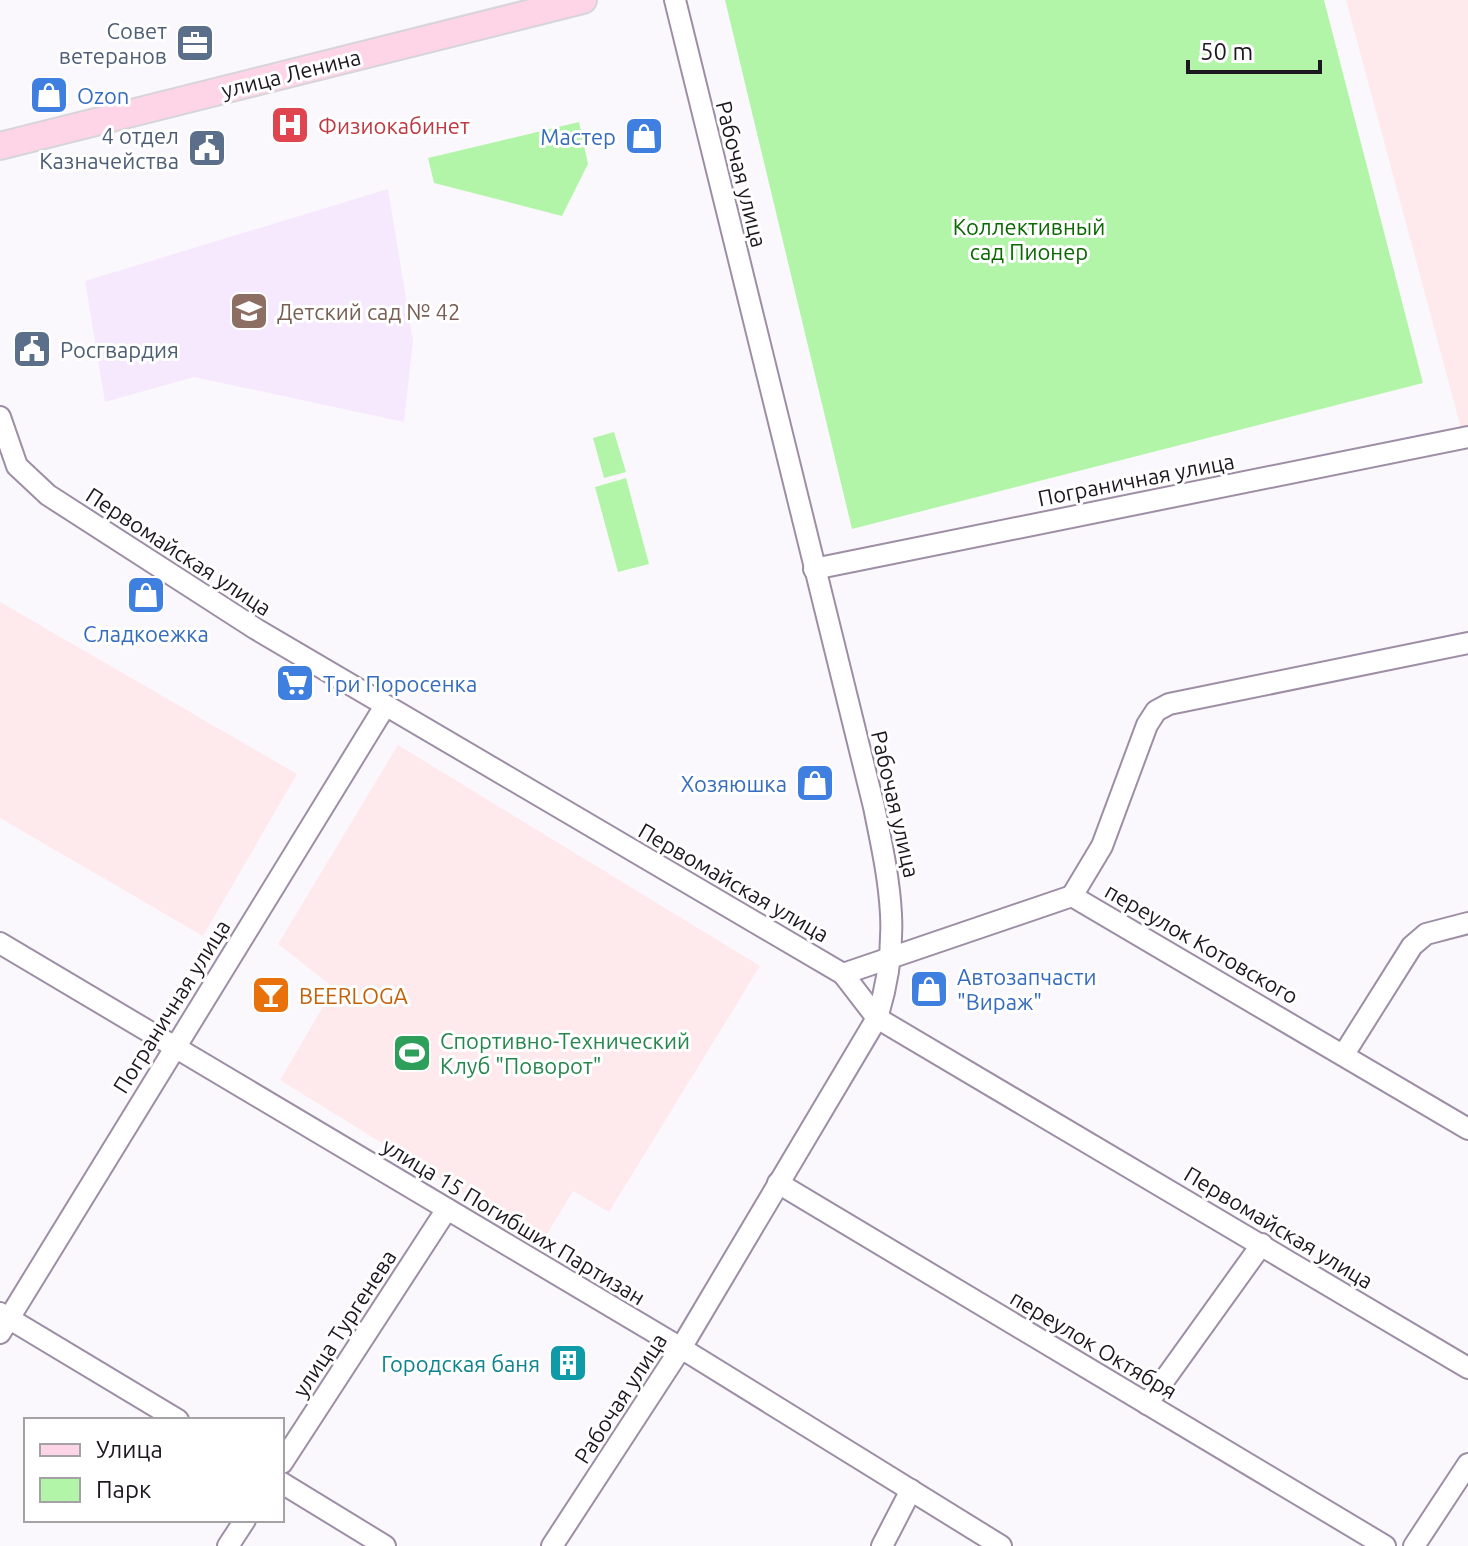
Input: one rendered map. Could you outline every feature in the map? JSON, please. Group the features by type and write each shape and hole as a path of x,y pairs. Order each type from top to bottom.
{"main road":[{"name":"улица Ленина","path":"0,146 583,0"}],"street":[{"name":"Рабочая улица","path":"552,1546 681,1348 877,1018 891,959 892,896 874,807 675,0"},
{"name":"Первомайская улица","path":"0,417 17,466 48,495 256,629 843,974 877,1018 1468,1368"},
{"name":"Пограничная улица","path":"814,569 1468,437"},
{"name":"переулок Котовского","path":"1468,643 1169,704 1156,711 1147,725 1102,846 1072,896 1468,1129"},
{"name":"Пограничная улица","path":"3,1321 385,706"},
{"path":"843,974 1072,896"},
{"path":"1344,1054 1412,946 1426,934 1468,923"},
{"name":"улица 15 Погибших Партизан","path":"0,943 681,1348 1001,1546"},
{"name":"переулок Октября","path":"778,1183 1385,1546"},
{"name":"улица Тургенева","path":"284,1460 447,1209"},
{"path":"1147,1404 1262,1244"},
{"path":"3,1321 174,1418"},
{"path":"1414,1546 1468,1464"},
{"path":"284,1484 385,1546"},
{"path":"882,1546 911,1490"},
{"path":"228,1546 244,1522"}],"shaded area":[{"path":"1346,0 1468,0 1468,427 1461,428"},
{"name":"Детский сад № 42","path":"388,189 413,341 404,422 194,377 105,402 85,281"},
{"path":"0,602 297,774 203,936 0,818"},
{"path":"398,745 760,966 609,1212 573,1191 542,1242 280,1080 334,988 278,944"}],"green space":[{"name":"Коллективный сад Пионер","path":"725,0 1324,0 1423,383 852,529"},
{"path":"579,122 588,164 562,216 434,183 428,158"},
{"path":"614,432 626,472 604,478 593,438"},
{"path":"626,478 649,564 618,572 595,487"}],"place":[{"name":"Совет ветеранов","path":"195,43"},
{"name":"Ozon","path":"49,95"},
{"name":"Физиокабинет","path":"290,125"},
{"name":"Мастер","path":"644,136"},
{"name":"4 отдел Казначейства","path":"207,148"},
{"name":"Детский сад № 42","path":"249,311"},
{"name":"Росгвардия","path":"32,349"},
{"name":"Сладкоежка","path":"146,595"},
{"name":"Три Поросенка","path":"295,683"},
{"name":"Хозяюшка","path":"815,783"},
{"name":"Автозапчасти \"Вираж\"","path":"929,989"},
{"name":"BEERLOGA","path":"271,995"},
{"name":"Спортивно-Технический Клуб \"Поворот\"","path":"412,1053"},
{"name":"Городская баня","path":"568,1363"}]}
